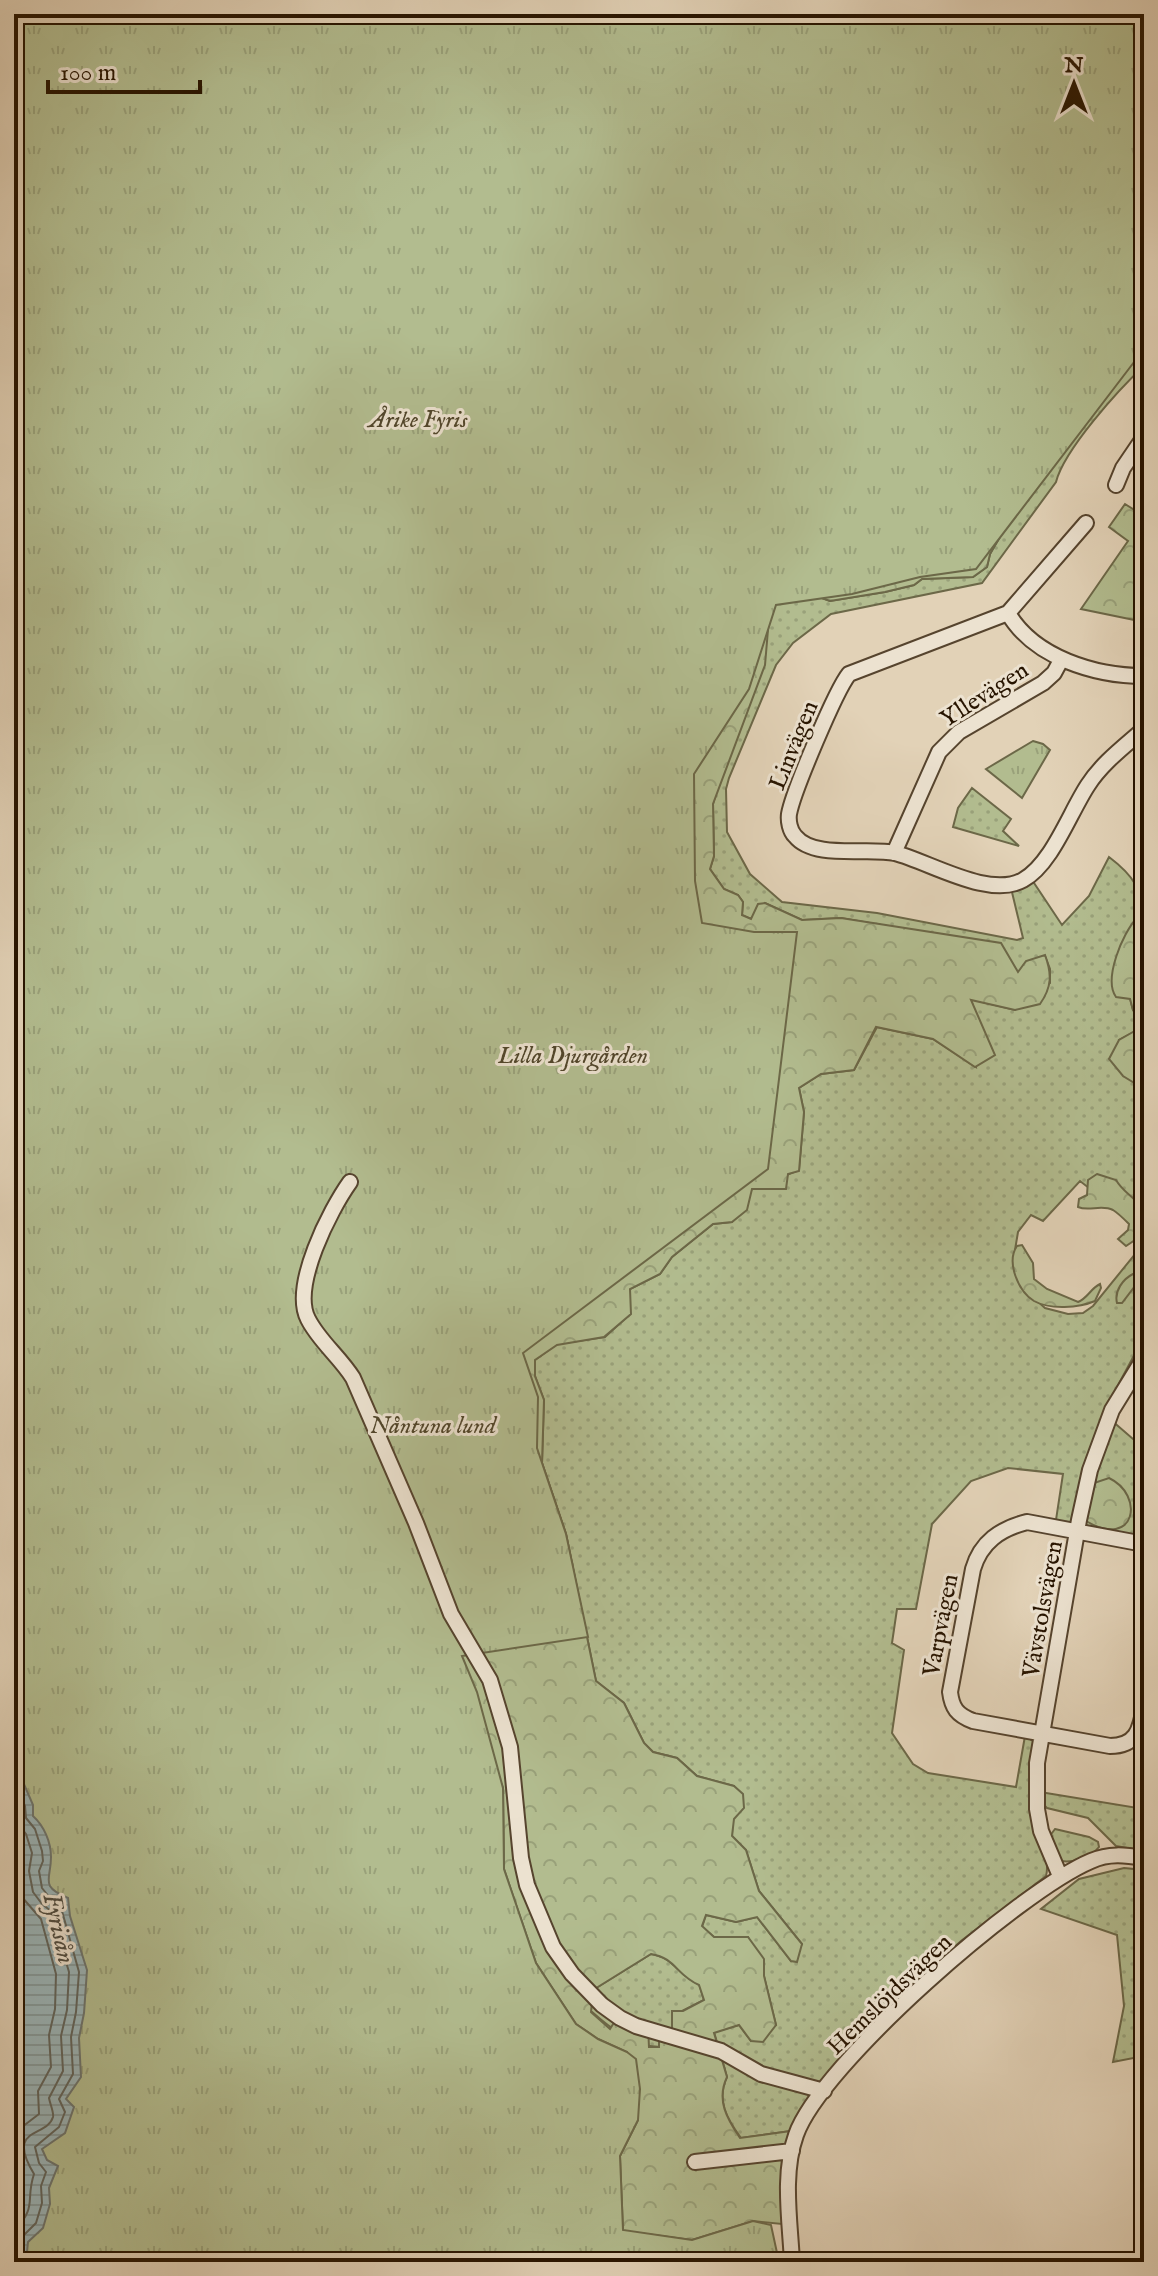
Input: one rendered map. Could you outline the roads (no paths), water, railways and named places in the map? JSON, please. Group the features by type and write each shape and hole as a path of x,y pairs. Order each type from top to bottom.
{"street":[{"path":"1116,485 1123,468 1144,437"},
{"name":"Linvägen","path":"1086,523 1008,613 857,669 843,682 794,797 789,822 795,837 815,848 894,853 979,881 1007,885 1024,880 1045,859 1089,783 1144,729"},
{"path":"1008,613 1015,625 1061,660 1118,675 1144,676"},
{"name":"Yllevägen","path":"894,853 939,752 959,732 1043,683 1054,673 1061,660"},
{"path":"350,1182 335,1203 315,1245 305,1293 306,1315 314,1330 353,1378 451,1614 490,1680 510,1747 524,1871 553,1947 572,1974 602,2005 620,2018 636,2026 721,2051 761,2074 824,2091"},
{"name":"Vävstolsvägen","path":"1060,1876 1041,1831 1037,1809 1037,1763 1090,1470 1112,1410 1144,1358"},
{"name":"Varpvägen","path":"1144,1544 1027,1522 1009,1526 978,1552 950,1692 951,1705 960,1717 1110,1746 1126,1745 1138,1734 1144,1708"},
{"name":"Hemslöjdsvägen","path":"792,2262 789,2193 792,2151 803,2119 855,2051 930,1981 1004,1918 1060,1876 1093,1860 1115,1854 1144,1858"},
{"path":"695,2162 792,2151"}],"water":[{"name":"Fyrisån","path":"14,1761 33,1805 33,1816 48,1840 51,1851 50,1886 68,1898 70,1916 87,1970 79,2038 81,2077 66,2099 74,2107 65,2133 42,2149 47,2160 58,2166 49,2188 50,2204 43,2228 28,2242 26,2262 14,2262"}],"park label":[{"name":"Årike Fyris","path":"418,419"},
{"name":"Lilla Djurgården","path":"573,1055"},
{"name":"Nåntuna lund","path":"433,1425"}]}
